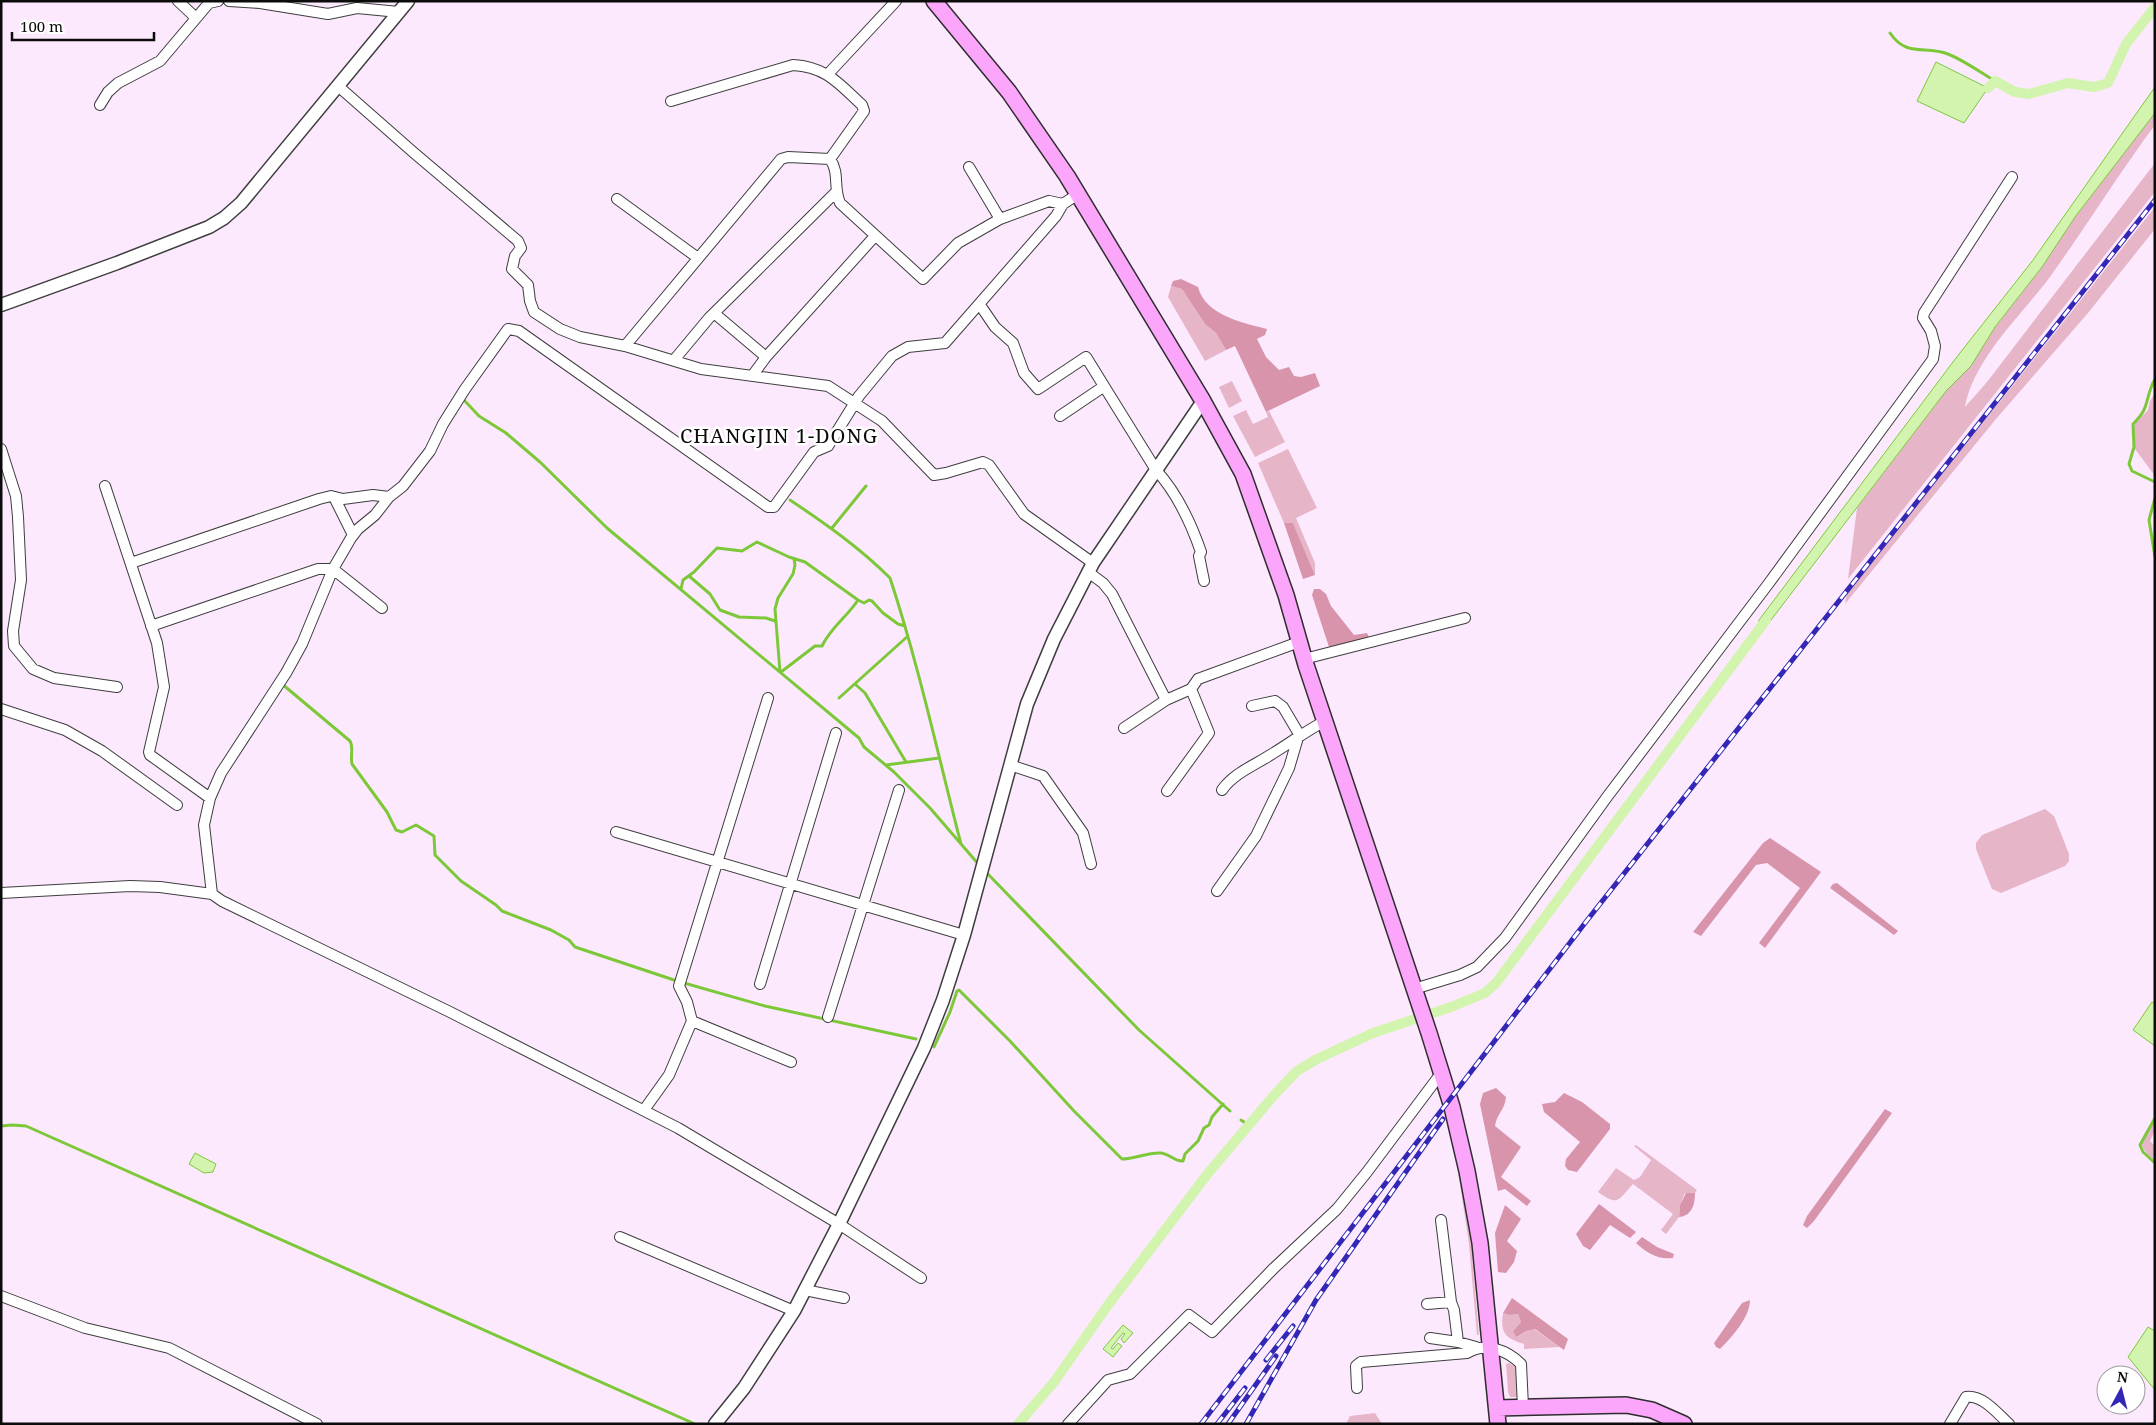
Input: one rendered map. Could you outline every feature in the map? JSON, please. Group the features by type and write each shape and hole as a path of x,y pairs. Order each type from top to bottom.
{"main road":[{"path":"934,1 1009,92 1078,194 1203,401 1243,474 1286,596 1304,659 1442,1072 1462,1147 1472,1198 1487,1300 1484,1348 1497,1416 1523,1407 1626,1405 1652,1410 1684,1424"}],"street":[{"path":"178,1 195,17"},
{"path":"100,105 108,92 118,84 160,61 195,17 209,3 218,1"},
{"path":"229,1 260,3 328,14 355,4 399,12"},
{"path":"1,305 118,263 209,227 224,218 241,203 408,1"},
{"path":"828,74 896,1"},
{"path":"671,101 794,65 811,66 828,74 862,105 864,112 830,159"},
{"path":"338,86 518,241 521,248 515,256 512,269 528,285 530,301 534,312 560,330 603,343 625,346 701,369 828,386 882,421 934,475 983,462 989,465 1024,514 1091,567 1112,594 1166,700"},
{"path":"625,346 781,159 788,157 830,159"},
{"path":"830,159 836,168 835,193 840,203 922,279 958,243 1000,219 1049,201 1064,204"},
{"path":"968,168 1000,219"},
{"path":"1416,996 1477,967 1505,938 1607,797 1704,671 1895,413 1934,354 1934,338 1923,318 1924,313 2012,177"},
{"path":"674,360 714,313 835,193"},
{"path":"212,894 204,825 210,798 221,773 286,673 302,644 333,569 353,535 375,514 389,497 403,486 430,451 443,424 465,389 508,329 519,330 768,507 774,507 814,452 828,446 856,403 892,356 908,347 945,344 1056,216 1064,204 1078,194"},
{"path":"617,199 698,258"},
{"path":"752,376 766,357 875,236"},
{"path":"980,305 995,326 1013,343 1024,373 1038,389 1086,357 1156,470 1168,483 1192,527 1201,552 1198,556 1204,581"},
{"path":"714,313 766,357"},
{"path":"1060,416 1103,387"},
{"path":"715,1424 744,1388 794,1310 839,1224 924,1048 943,1000 964,935 1027,704 1042,667 1091,567 1203,401"},
{"path":"1,449 16,496 18,517 21,580 13,631 14,646 33,669 54,678 118,687"},
{"path":"105,486 157,643 164,687 149,752 150,755 210,798"},
{"path":"335,499 373,495 389,497"},
{"path":"131,563 331,496 335,499 353,535"},
{"path":"151,626 318,569 333,569 382,608"},
{"path":"1304,659 1465,618"},
{"path":"1124,728 1166,700 1191,689 1198,680 1299,642"},
{"path":"1167,791 1208,734 1191,689"},
{"path":"644,1110 669,1075 692,1021 688,1002 679,986 768,698"},
{"path":"1217,890 1256,836 1289,768 1299,734 1282,707 1275,701 1252,706"},
{"path":"1,709 65,730 102,751 178,805"},
{"path":"1222,790 1229,780 1282,748 1299,734 1325,721"},
{"path":"760,984 836,733"},
{"path":"1010,765 1043,776 1083,834 1091,864"},
{"path":"828,1016 899,790"},
{"path":"616,832 964,935"},
{"path":"1,893 130,886 160,887 212,894 222,901 324,949 678,1128 839,1224 921,1278"},
{"path":"692,1021 791,1062"},
{"path":"1068,1424 1108,1380 1130,1374 1189,1315 1212,1332 1273,1269 1336,1209 1367,1172 1442,1072"},
{"path":"1441,1220 1442,1245 1458,1342"},
{"path":"620,1237 794,1310"},
{"path":"805,1290 844,1298"},
{"path":"1,1296 85,1328 169,1348 317,1424"},
{"path":"1427,1304 1451,1302"},
{"path":"1430,1338 1458,1342 1510,1354 1520,1364 1523,1407"},
{"path":"1357,1388 1356,1366 1361,1362 1467,1353 1484,1348"},
{"path":"1950,1424 1966,1396 1980,1399 2009,1424"}],"shaded area":[{"path":"1936,62 1988,88 1964,123 1917,101"},
{"path":"2155,87 2155,113 2075,217 2042,267 1995,327 1971,366 1946,391 1758,637 1759,620 1956,358 2033,260"},
{"path":"2155,113 2155,125 2047,281 1987,356 1977,373 1965,407 1987,382 2155,163 2155,192 1848,579 1857,508 1946,391 1971,366 1995,327 2042,267 2075,217"},
{"path":"2155,207 2155,229 2088,313 1996,419 1845,604 1847,593"},
{"path":"1181,279 1198,287 1208,305 1217,311 1247,324 1267,329 1265,335 1257,339 1266,357 1279,370 1289,367 1294,376 1301,377 1315,373 1320,386 1266,412 1235,346 1226,350 1216,333 1205,324 1182,289 1171,286 1173,281"},
{"path":"1171,286 1182,289 1205,324 1216,333 1226,350 1205,361 1168,297"},
{"path":"1232,381 1242,401 1229,408 1219,387"},
{"path":"2155,393 2155,476 2135,449 2134,425 2148,410 2150,401"},
{"path":"1246,410 1253,424 1268,417 1266,412 1269,411 1285,442 1255,457 1233,416"},
{"path":"1288,449 1317,508 1296,518 1315,563 1315,575 1293,523 1284,523 1258,463"},
{"path":"1284,523 1293,523 1315,575 1303,579"},
{"path":"1314,589 1320,589 1326,594 1331,606 1354,635 1367,633 1370,639 1347,646 1329,647 1312,595"},
{"path":"2045,809 2054,816 2069,854 2069,861 2065,866 2001,893 1992,889 1976,849 1976,843 1982,835"},
{"path":"1770,838 1821,872 1765,948 1759,943 1800,888 1767,863 1756,865 1701,936 1693,932 1763,843"},
{"path":"1837,883 1898,931 1894,935 1830,888 1833,884"},
{"path":"2152,1002 2155,1004 2155,1046 2133,1030"},
{"path":"1496,1088 1506,1097 1495,1126 1521,1147 1501,1177 1531,1201 1527,1206 1505,1189 1498,1191 1480,1104 1483,1093"},
{"path":"1564,1093 1582,1102 1610,1124 1610,1129 1577,1172 1568,1170 1565,1166 1566,1159 1580,1142 1544,1112 1542,1104 1555,1102"},
{"path":"1885,1109 1892,1113 1807,1228 1803,1225 1807,1216"},
{"path":"2155,1119 2155,1130 2150,1141 2155,1146 2155,1161 2144,1150 2142,1141"},
{"path":"1636,1145 1697,1190 1695,1193 1685,1193 1680,1205 1679,1217 1666,1234 1661,1230 1673,1214 1633,1184 1618,1200 1605,1197 1598,1192 1616,1168 1634,1180 1640,1177 1651,1160 1634,1146"},
{"path":"195,1153 216,1164 213,1172 204,1173 189,1164"},
{"path":"1456,1158 1471,1244 1479,1335 1477,1335 1469,1244"},
{"path":"1686,1193 1695,1193 1692,1209 1687,1214 1679,1217 1680,1205"},
{"path":"1599,1204 1636,1232 1630,1238 1610,1225 1590,1250 1583,1246 1576,1234"},
{"path":"1505,1205 1521,1219 1507,1241 1517,1251 1514,1262 1506,1273 1498,1272 1495,1233"},
{"path":"1642,1237 1657,1247 1674,1254 1673,1258 1658,1257 1644,1250 1636,1243"},
{"path":"1512,1298 1568,1339 1564,1350 1535,1329 1526,1331 1517,1337 1514,1334 1513,1331 1521,1322 1518,1314 1509,1315 1503,1313"},
{"path":"1750,1300 1747,1313 1740,1326 1720,1349 1716,1347 1714,1343 1742,1303"},
{"path":"1503,1313 1509,1315 1518,1314 1521,1322 1513,1331 1518,1337 1526,1331 1534,1329 1560,1347 1524,1349 1524,1344 1505,1334 1502,1325"},
{"path":"1123,1325 1133,1333 1124,1343 1121,1339 1125,1334 1123,1333 1111,1348 1113,1349 1118,1343 1122,1346 1113,1357 1103,1349"},
{"path":"2148,1327 2155,1331 2155,1390 2146,1379 2146,1365 2135,1365 2128,1357"},
{"path":"1509,1363 1516,1367 1518,1397 1510,1397 1508,1392 1506,1364"},
{"path":"1375,1413 1382,1424 1346,1424 1350,1416"}],"waterway":[{"path":"1988,88 1995,81 2015,92 2029,94 2068,83 2094,87 2108,83 2126,44 2155,7"},
{"path":"1890,33 1903,46 1948,54 1995,81"},
{"path":"2155,379 2145,408 2133,424 2134,447 2129,464 2132,471 2155,482"},
{"path":"463,399 479,416 506,433 540,462 607,528 859,738 864,747 894,772 930,808 980,866"},
{"path":"832,528 866,486"},
{"path":"2155,498 2149,520 2155,557"},
{"path":"790,500 842,537 890,578 919,677 961,844"},
{"path":"681,589 683,580 694,572 717,548 742,551 757,542 789,557 805,562 858,600 864,603 869,600 872,601 883,613 898,624 905,626"},
{"path":"780,672 775,609 778,598 793,574 794,559"},
{"path":"689,576 710,594 720,610 739,617 766,618 775,621"},
{"path":"781,672 815,646 822,646 830,633 858,600"},
{"path":"1018,1424 1054,1382 1108,1305 1209,1172 1297,1071 1315,1060 1373,1033 1451,1007 1485,993 1496,983 1766,620"},
{"path":"839,698 908,636"},
{"path":"282,684 350,741 352,746 352,764 387,812 396,830 402,832 416,825 434,836 435,855 461,881 502,911 551,930 569,940 575,947 677,981 765,1006 916,1039"},
{"path":"855,684 865,693 906,762"},
{"path":"886,765 939,758"},
{"path":"986,872 1139,1030 1230,1111"},
{"path":"934,1047 959,990 1122,1159 1161,1153 1183,1161 1185,1154 1198,1141 1204,1128 1209,1125 1212,1117 1223,1104"},
{"path":"2155,1118 2140,1145 2143,1152 2155,1163"},
{"path":"1241,1120 1248,1125"},
{"path":"1,1126 26,1126 695,1424"}],"railway":[{"path":"1201,1424 1585,923 2155,200"},
{"path":"1246,1424 1316,1300 1443,1119"},
{"path":"1266,1360 1293,1326"},
{"path":"1228,1424 1276,1356"},
{"path":"1217,1424 1245,1388"}],"district":[{"name":"CHANGJIN 1-DONG","path":"779,435"}]}
